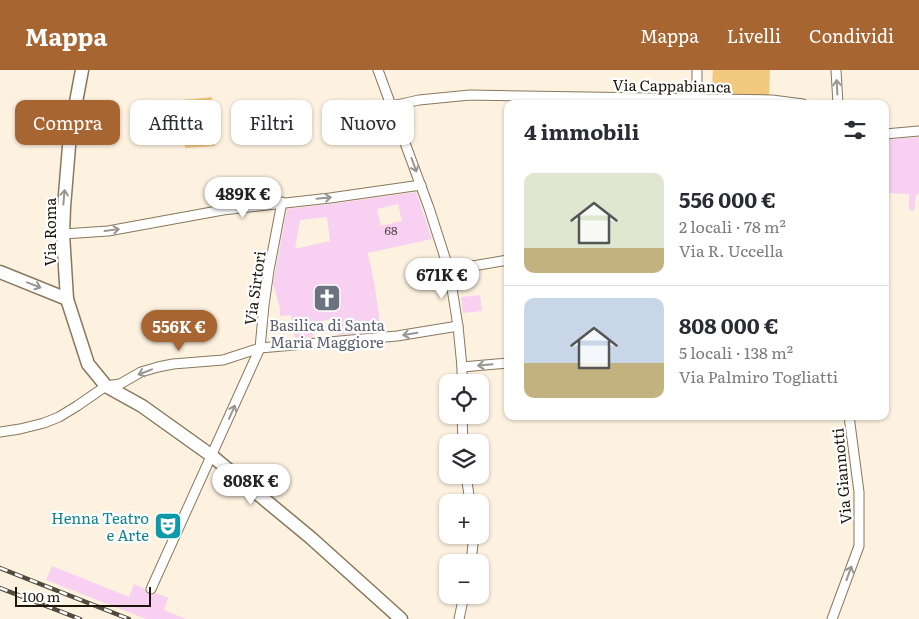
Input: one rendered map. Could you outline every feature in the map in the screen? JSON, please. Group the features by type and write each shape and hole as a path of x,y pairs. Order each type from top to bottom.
{"street":[{"name":"Via Roma","path":"82,70 70,134 64,206 63,234 67,298 88,364 106,386"},
{"path":"378,70 390,100"},
{"path":"697,70 703,100"},
{"path":"836,70 838,100"},
{"name":"Via Cappabianca","path":"414,101 470,95 664,100"},
{"path":"889,134 919,131"},
{"path":"406,145 449,270 458,326 462,374"},
{"path":"63,234 108,231 223,210 421,185"},
{"name":"Via Sirtori","path":"152,589 260,348 269,270 282,202"},
{"path":"449,270 504,261"},
{"path":"0,272 67,298"},
{"path":"0,432 36,425 60,417 106,386 120,384 141,372 158,367 223,360 260,348 397,336 458,326"},
{"path":"462,367 504,363"},
{"path":"106,386 142,406 212,456 311,538 401,619"},
{"name":"Via Giannotti","path":"832,619 859,546 859,492 850,420"},
{"path":"459,619 462,604"}],"shaded area":[{"path":"713,70 770,70 769,100 711,99"},
{"path":"212,97 212,100 182,100"},
{"path":"185,145 215,145 215,146 185,148"}],"building":[{"path":"919,137 919,193 916,195 914,211 909,210 909,194 889,193 889,140"},
{"path":"416,192 432,239 368,253 381,331 339,335 337,321 331,322 331,319 311,323 312,337 295,339 291,315 280,316 280,308 273,283 287,209","holes":["398,204 402,221 381,226 377,209","327,217 330,241 295,249 300,220"]},
{"path":"480,295 482,311 463,313 461,297"},
{"path":"52,566 129,597 134,584 145,589 149,595 156,593 168,598 164,610 186,619 146,619 46,580"}],"railway":[{"path":"0,568 129,619"},
{"path":"0,588 80,619"}],"place":[{"name":"Basilica di Santa Maria Maggiore","path":"327,298"},
{"name":"Henna Teatro e Arte","path":"168,526"}]}
